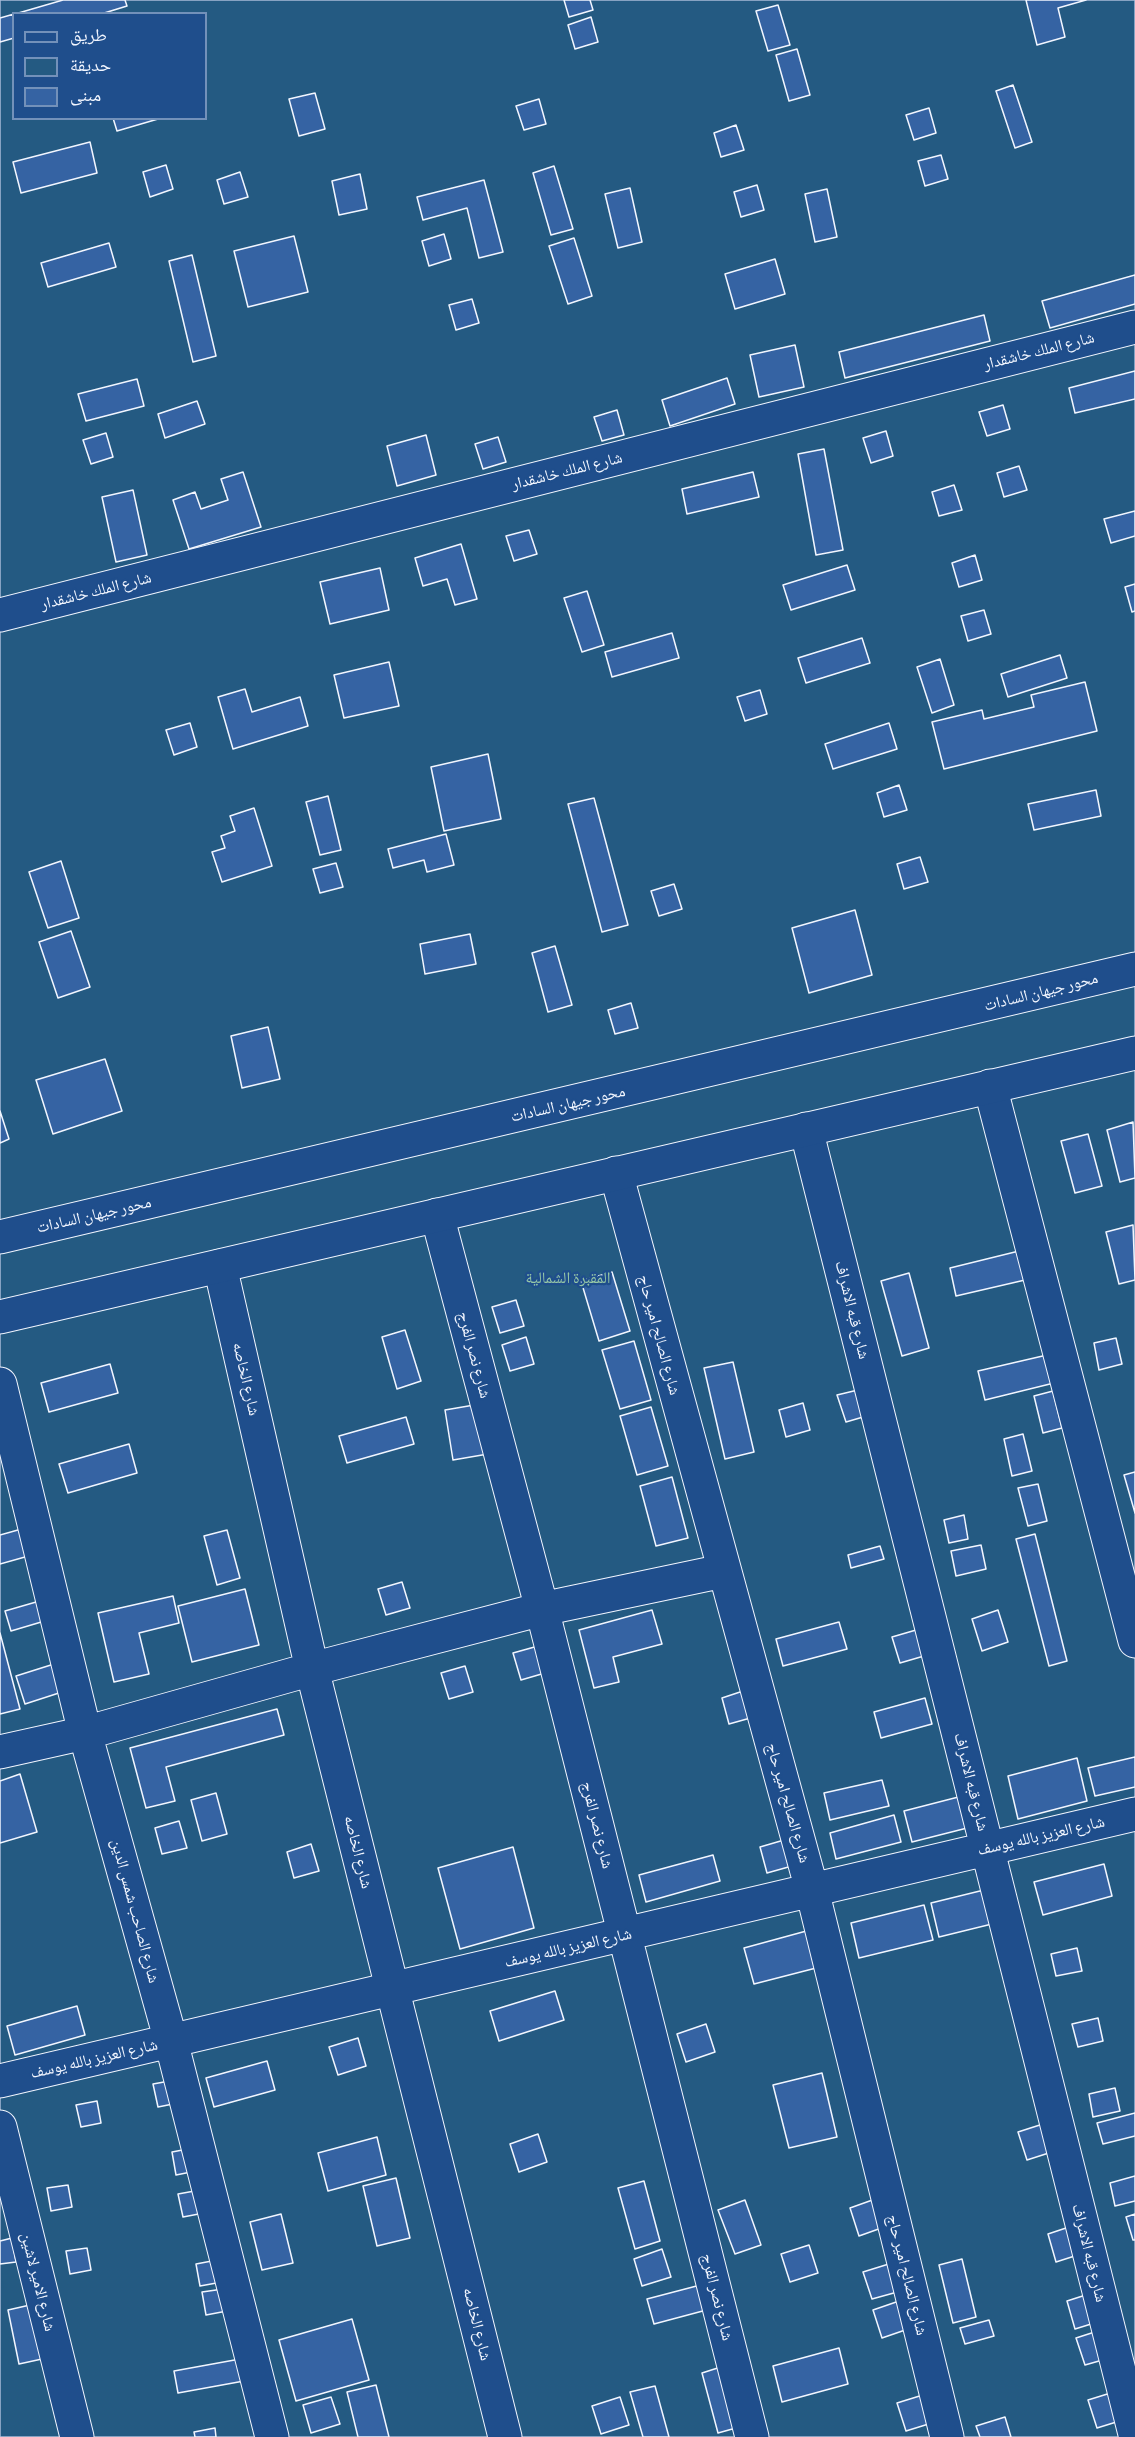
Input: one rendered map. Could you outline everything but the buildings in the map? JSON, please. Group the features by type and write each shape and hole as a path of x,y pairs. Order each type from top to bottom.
{"street":[{"name":"شارع الملك خاشقدار","path":"0,615 1135,327"},
{"name":"محور جيهان السادات","path":"0,1237 1135,969"},
{"path":"0,1317 1135,1053"},
{"path":"990,1086 1135,1641"},
{"name":"شارع قبه الاشراف","path":"806,1129 1135,2434"},
{"name":"شارع الصالح امير حاج","path":"616,1173 812,1890 946,2437"},
{"name":"شارع نصر الفرج","path":"437,1215 542,1609 752,2437"},
{"name":"شارع الخاصه","path":"220,1266 312,1669 505,2437"},
{"name":"شارع الصاحب شمس الدين","path":"0,1384 85,1733 171,2041 272,2437"},
{"path":"0,1752 85,1733 312,1669 542,1609 723,1571"},
{"name":"شارع العزيز بالله يوسف","path":"0,2081 1135,1814"},
{"name":"شارع الامير لاشين","path":"0,2127 77,2437"}],"green space":[{"name":"المقبرة الشمالية","path":"0,0 1135,0 1135,2437 0,2437"}]}
